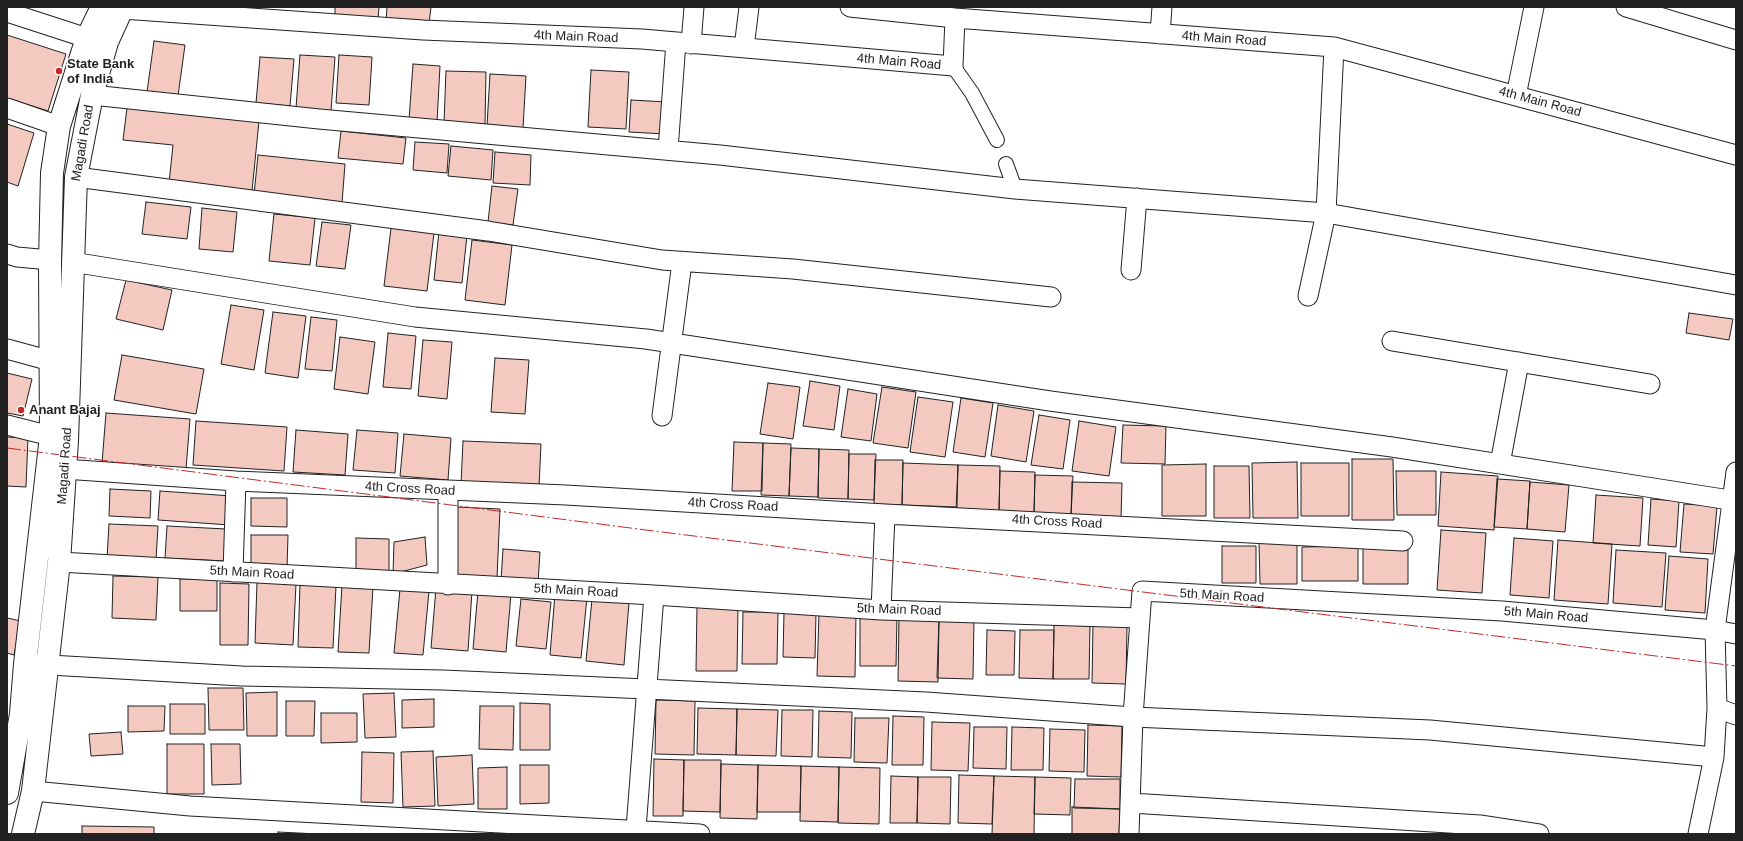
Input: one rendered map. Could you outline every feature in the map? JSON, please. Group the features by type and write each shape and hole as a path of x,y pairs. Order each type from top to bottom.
{"main road":[{"name":"Magadi Road","path":"7,793 14,713 25,664 51,436 50,260 52,174 59,126 87,38 116,8"},
{"name":"Magadi Road","path":"23,834 34,791 59,562 67,441 76,177 92,95 116,8"}],"street":[{"path":"668,150 684,43 694,7"},
{"path":"744,48 749,7"},
{"path":"850,7 955,18"},
{"path":"1160,34 1162,7"},
{"path":"1516,96 1534,7"},
{"path":"1626,7 1736,40"},
{"name":"4th Main Road","path":"116,8 423,30 684,43 953,66 955,18 1334,47 1736,155"},
{"path":"7,12 87,38"},
{"path":"1308,296 1326,213 1334,47"},
{"path":"953,66 972,93 997,140"},
{"path":"92,95 327,119 668,150 1015,189 1326,213 1736,285"},
{"path":"7,108 59,126"},
{"path":"1006,164 1015,189"},
{"path":"76,177 488,231 662,260 793,269 1051,298"},
{"path":"1131,270 1137,198"},
{"path":"7,254 17,257 50,260"},
{"path":"72,262 415,317 646,339 1050,401 1392,447 1734,500"},
{"path":"662,416 682,262"},
{"path":"1392,341 1650,384"},
{"path":"7,350 51,361"},
{"path":"1500,464 1519,362"},
{"path":"7,424 51,436"},
{"name":"4th Cross Road","path":"64,469 236,481 566,495 885,514 1403,541"},
{"path":"1698,834 1714,757 1717,708 1715,630 1734,500 1736,472"},
{"path":"233,572 236,481"},
{"path":"448,491 448,585"},
{"path":"881,610 885,514"},
{"name":"5th Main Road","path":"59,562 448,585 654,595 881,610 1140,618 1142,591 1502,611 1715,630"},
{"path":"636,829 654,595"},
{"path":"1130,834 1133,717 1140,618"},
{"path":"1715,630 1736,634"},
{"path":"25,664 242,676 443,680 926,702 1133,717 1430,730 1714,757"},
{"path":"1717,708 1736,715"},
{"path":"34,791 190,806 636,829 700,834"},
{"path":"1131,803 1480,825 1539,834"}],"building":[{"path":"335,7 379,7 378,19 335,15"},
{"path":"387,7 431,7 429,24 386,21"},
{"path":"7,35 66,54 48,111 7,98"},
{"path":"154,41 185,45 178,96 147,92"},
{"path":"300,55 335,57 331,111 296,108"},
{"path":"339,55 372,57 369,105 336,103"},
{"path":"260,57 294,59 290,106 256,103"},
{"path":"413,64 440,66 437,122 409,120"},
{"path":"591,70 629,72 626,129 588,127"},
{"path":"446,71 486,72 485,124 444,123"},
{"path":"490,74 526,76 523,128 487,126"},
{"path":"631,100 667,102 666,134 629,132"},
{"path":"127,108 259,121 252,191 169,183 173,145 123,140"},
{"path":"7,124 34,133 18,186 7,182"},
{"path":"341,131 406,138 403,164 338,158"},
{"path":"415,142 449,144 447,173 413,170"},
{"path":"451,146 493,150 491,180 448,176"},
{"path":"495,152 531,155 530,185 493,183"},
{"path":"258,155 345,164 342,203 254,195"},
{"path":"492,186 518,189 513,225 488,222"},
{"path":"146,202 191,207 187,239 142,234"},
{"path":"202,208 237,212 233,252 199,249"},
{"path":"274,214 315,218 310,265 269,261"},
{"path":"322,222 351,225 345,269 316,266"},
{"path":"391,228 434,233 427,291 384,286"},
{"path":"439,231 467,235 462,283 434,280"},
{"path":"472,240 512,245 505,305 465,300"},
{"path":"126,280 172,290 163,330 116,319"},
{"path":"231,305 264,310 254,370 221,364"},
{"path":"273,312 306,316 298,378 265,373"},
{"path":"1689,313 1733,319 1729,340 1686,333"},
{"path":"311,317 337,320 332,371 305,369"},
{"path":"388,333 416,336 411,389 383,387"},
{"path":"340,337 375,342 368,394 334,389"},
{"path":"423,340 452,342 447,399 418,396"},
{"path":"122,355 204,369 196,414 114,400"},
{"path":"495,358 529,360 525,414 491,412"},
{"path":"7,373 32,379 23,416 7,413"},
{"path":"810,381 840,386 834,430 803,426"},
{"path":"768,383 800,387 793,439 760,434"},
{"path":"882,387 916,392 908,448 873,443"},
{"path":"848,389 877,394 871,441 841,437"},
{"path":"918,397 953,402 945,457 910,452"},
{"path":"961,398 993,403 985,457 953,452"},
{"path":"998,405 1034,411 1026,462 991,456"},
{"path":"106,413 190,419 186,469 102,463"},
{"path":"1039,415 1070,420 1063,469 1031,465"},
{"path":"196,421 287,427 284,471 193,465"},
{"path":"1079,421 1116,427 1109,476 1072,471"},
{"path":"1123,425 1166,426 1165,464 1121,463"},
{"path":"296,430 348,434 345,475 293,472"},
{"path":"357,430 398,433 395,473 353,470"},
{"path":"404,434 451,438 448,480 400,476"},
{"path":"7,437 28,438 26,487 7,486"},
{"path":"463,441 541,444 539,487 461,484"},
{"path":"734,442 763,443 762,491 732,491"},
{"path":"763,443 791,444 789,496 761,495"},
{"path":"791,448 819,449 818,497 789,496"},
{"path":"819,449 849,450 848,499 818,498"},
{"path":"849,454 876,454 874,500 848,499"},
{"path":"1352,459 1393,459 1394,520 1352,520"},
{"path":"875,460 903,460 902,505 874,504"},
{"path":"1297,462 1298,518 1253,518 1252,463"},
{"path":"903,463 958,465 957,507 902,505"},
{"path":"1301,463 1349,463 1349,516 1301,516"},
{"path":"1206,464 1206,516 1162,516 1162,465"},
{"path":"958,465 1000,466 999,512 956,511"},
{"path":"1214,466 1249,466 1250,518 1214,518"},
{"path":"1000,471 1035,472 1034,513 999,512"},
{"path":"1396,471 1436,471 1436,515 1397,515"},
{"path":"1441,472 1498,476 1494,530 1438,526"},
{"path":"1035,475 1073,476 1071,516 1034,515"},
{"path":"1497,479 1530,481 1527,529 1494,527"},
{"path":"1072,482 1122,483 1121,518 1071,516"},
{"path":"1530,482 1569,485 1565,532 1527,529"},
{"path":"110,489 151,491 150,518 109,516"},
{"path":"160,491 232,496 230,525 158,520"},
{"path":"1596,495 1643,498 1640,546 1593,543"},
{"path":"251,498 287,498 287,527 251,526"},
{"path":"1651,499 1679,501 1676,547 1648,545"},
{"path":"1684,504 1717,506 1713,554 1680,552"},
{"path":"457,507 500,509 497,578 454,576"},
{"path":"109,524 158,526 156,560 107,558"},
{"path":"167,526 226,529 225,561 165,558"},
{"path":"1441,530 1486,533 1482,593 1437,590"},
{"path":"251,535 288,535 287,569 251,568"},
{"path":"425,537 427,565 393,574 394,542"},
{"path":"356,538 389,539 389,572 356,572"},
{"path":"1514,538 1553,541 1549,598 1510,595"},
{"path":"1558,540 1612,544 1608,604 1554,600"},
{"path":"1259,543 1297,543 1297,584 1260,584"},
{"path":"1222,546 1256,546 1256,583 1222,583"},
{"path":"1358,546 1358,581 1302,581 1302,547"},
{"path":"1408,547 1408,584 1363,584 1363,548"},
{"path":"503,549 540,552 538,583 501,581"},
{"path":"1616,550 1666,553 1662,607 1613,603"},
{"path":"1669,556 1708,559 1705,613 1665,610"},
{"path":"113,576 158,577 156,620 112,618"},
{"path":"180,579 217,579 217,611 180,611"},
{"path":"257,582 296,584 293,645 255,643"},
{"path":"220,583 249,584 248,645 220,645"},
{"path":"300,584 336,586 333,648 298,647"},
{"path":"342,585 373,587 369,653 338,652"},
{"path":"436,588 472,591 468,651 431,648"},
{"path":"400,589 429,591 423,655 394,653"},
{"path":"478,591 511,594 506,652 473,649"},
{"path":"555,594 587,597 581,658 550,655"},
{"path":"521,599 551,602 546,649 516,646"},
{"path":"592,599 629,602 624,665 586,661"},
{"path":"697,605 738,606 737,671 696,671"},
{"path":"743,612 778,612 777,664 742,664"},
{"path":"784,613 816,613 815,658 783,657"},
{"path":"819,613 856,614 855,677 817,676"},
{"path":"860,615 897,616 896,666 860,666"},
{"path":"7,618 21,621 14,655 7,653"},
{"path":"899,618 939,619 938,682 898,681"},
{"path":"939,619 974,619 973,679 937,678"},
{"path":"1054,625 1090,626 1089,679 1053,679"},
{"path":"1093,625 1127,625 1126,684 1092,683"},
{"path":"987,630 1015,631 1014,675 986,675"},
{"path":"1020,630 1054,630 1053,679 1019,678"},
{"path":"208,688 243,688 244,730 209,730"},
{"path":"277,692 277,736 247,736 246,693"},
{"path":"394,693 396,737 365,738 363,694"},
{"path":"434,699 434,727 402,728 402,700"},
{"path":"656,700 695,701 694,755 655,754"},
{"path":"286,701 315,701 314,736 286,736"},
{"path":"520,703 550,704 550,750 520,750"},
{"path":"170,704 205,704 205,734 170,734"},
{"path":"128,706 165,706 164,731 128,732"},
{"path":"480,706 514,706 513,750 479,749"},
{"path":"698,708 737,709 736,755 697,754"},
{"path":"737,709 778,710 776,756 736,755"},
{"path":"782,710 813,710 812,757 781,756"},
{"path":"819,711 852,712 851,758 818,757"},
{"path":"321,713 357,713 357,742 321,743"},
{"path":"893,716 924,717 923,765 892,765"},
{"path":"855,718 889,718 887,763 854,762"},
{"path":"932,722 970,723 968,771 931,770"},
{"path":"1088,725 1122,726 1121,777 1087,776"},
{"path":"974,727 1007,727 1006,769 973,768"},
{"path":"1012,727 1044,728 1043,770 1011,770"},
{"path":"1050,729 1085,730 1084,772 1049,771"},
{"path":"121,732 123,754 91,756 89,734"},
{"path":"167,744 204,744 204,794 167,794"},
{"path":"211,744 240,744 241,784 212,785"},
{"path":"433,751 435,806 403,807 401,752"},
{"path":"362,752 394,753 393,803 361,802"},
{"path":"472,755 474,804 438,806 436,757"},
{"path":"654,759 684,760 683,816 653,816"},
{"path":"684,760 721,760 720,812 683,811"},
{"path":"721,764 758,765 757,819 720,818"},
{"path":"520,765 549,765 549,803 520,804"},
{"path":"758,765 801,766 800,812 757,812"},
{"path":"801,766 839,767 838,822 800,821"},
{"path":"507,767 507,809 478,809 478,768"},
{"path":"839,767 880,768 879,824 838,823"},
{"path":"959,775 994,776 992,824 958,823"},
{"path":"891,776 918,777 917,823 890,823"},
{"path":"994,776 1035,777 1034,834 992,834"},
{"path":"918,777 951,777 950,824 917,823"},
{"path":"1035,777 1071,778 1070,815 1034,814"},
{"path":"1075,779 1120,779 1120,809 1074,808"},
{"path":"1072,807 1120,809 1119,834 1072,834"},
{"path":"82,826 154,827 154,834 82,834"},
{"path":"278,832 318,834 278,834"}],"power":[{"path":"7,448 646,530 1736,666"}],"place":[{"name":"State Bank of India","path":"59,71"},
{"name":"Anant Bajaj","path":"21,410"}]}
